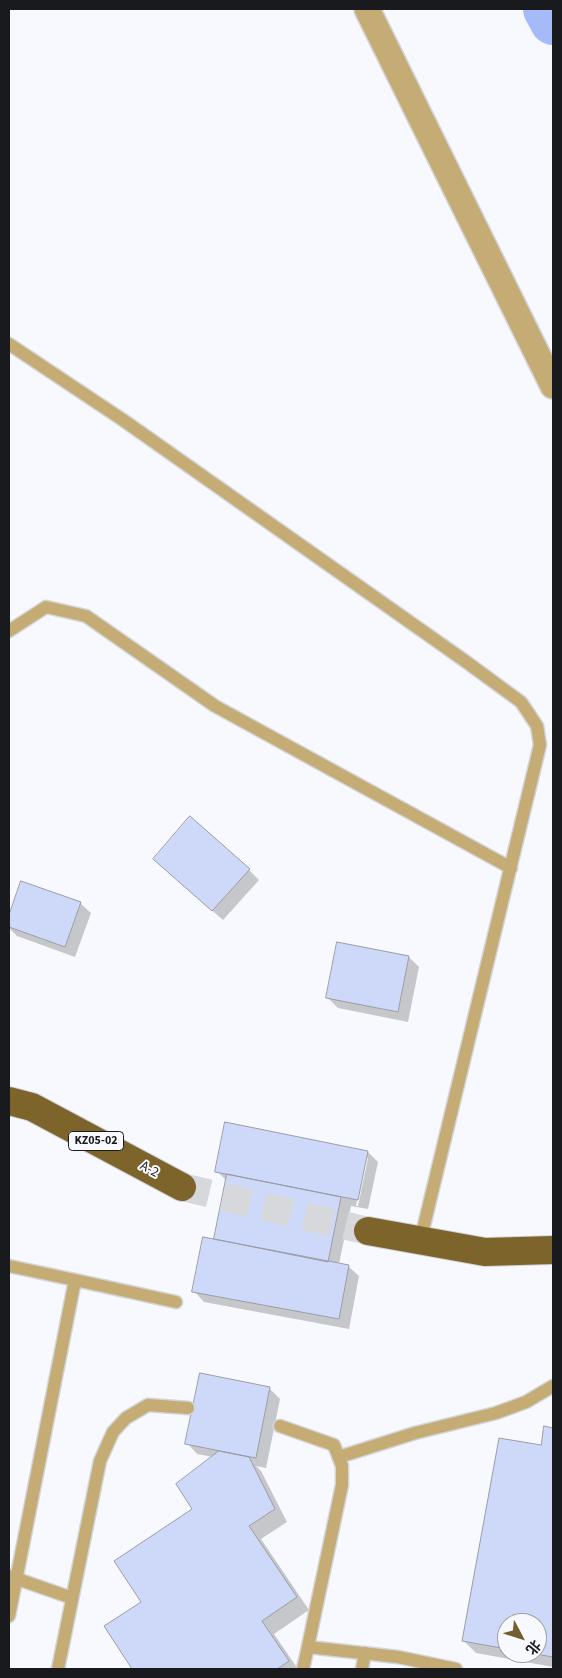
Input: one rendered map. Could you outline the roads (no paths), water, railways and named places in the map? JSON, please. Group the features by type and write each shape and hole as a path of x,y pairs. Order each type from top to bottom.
{"highway":[{"name":"A-2","path":"9,1101 32,1107 182,1187"},
{"path":"368,1231 420,1242 485,1252 553,1250"}],"street":[{"path":"366,9 553,386"}],"lane":[{"path":"9,344 131,426 521,702 537,726 540,745 420,1242"},
{"path":"9,630 46,607 86,616 215,706 511,868"},
{"path":"9,1266 176,1302"},
{"path":"9,1616 12,1577 75,1280"},
{"path":"339,1457 415,1433 496,1413 526,1402 553,1386"},
{"path":"58,1669 100,1461 113,1432 126,1418 148,1405 188,1408"},
{"path":"280,1426 334,1446 342,1466 342,1485 306,1656"},
{"path":"12,1577 72,1598"},
{"path":"303,1669 308,1647 398,1657 456,1669"},
{"path":"362,1669 365,1653"}],"waterway":[{"path":"546,9 553,22"}],"tunnel":[{"path":"182,1187 368,1231"}]}
